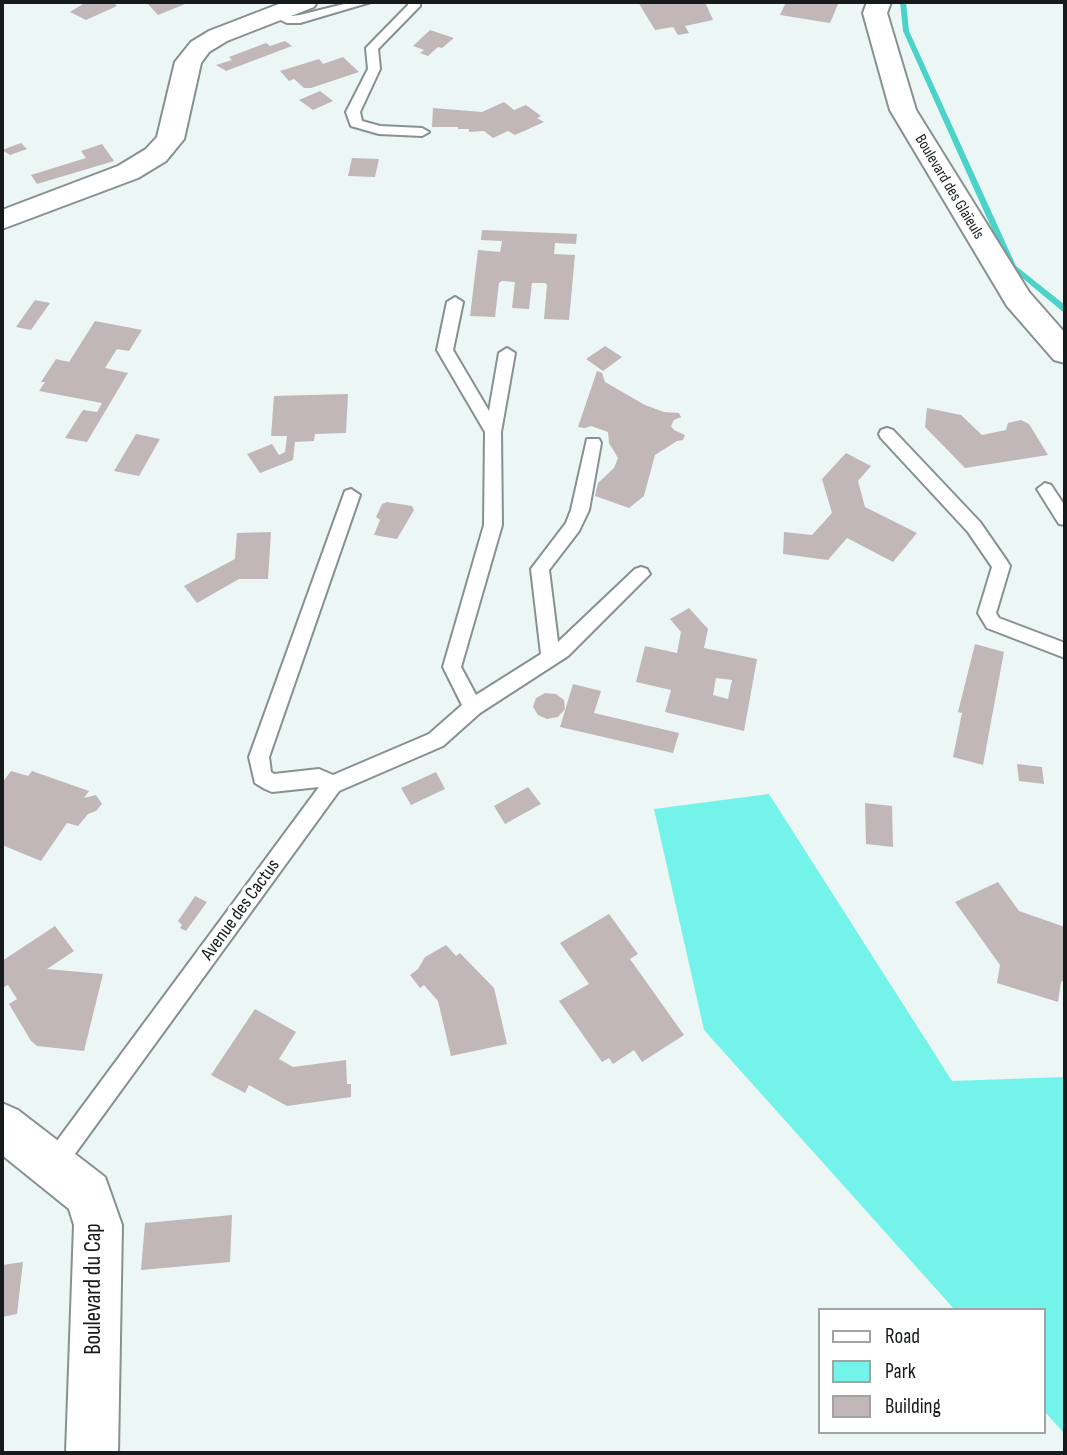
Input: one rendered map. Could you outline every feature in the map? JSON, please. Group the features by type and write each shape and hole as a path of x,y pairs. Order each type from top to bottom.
{"street":[{"path":"2,220 128,172 156,155 170,139 188,62 200,47 218,36 305,2"},
{"name":"Boulevard des Glaïeuls","path":"879,2 876,12 903,110 1018,299 1065,352"},
{"name":"Boulevard du Cap","path":"2,1126 88,1194 98,1225 92,1453"}],"lane":[{"path":"274,14 291,20 300,19 365,2"},
{"path":"414,2 414,6 372,48 374,69 353,112 356,123 379,130 422,132"},
{"path":"455,302 445,350 493,432"},
{"path":"473,707 452,667 493,525 493,432 507,353"},
{"path":"887,434 974,527 1000,566 987,613 993,623 1065,652"},
{"path":"551,658 540,569 573,526 580,510 593,443"},
{"path":"1045,489 1065,519"},
{"path":"351,495 259,757 262,777 272,783 319,777 332,785 436,740 473,707 561,651 641,574"},
{"name":"Avenue des Cactus","path":"53,1165 332,785"}],"green space":[{"path":"769,794 952,1081 1065,1077 1065,1434 1046,1413 1046,1308 953,1308 704,1030 654,809"}],"building":[{"path":"86,2 113,2 117,6 86,20 70,12"},
{"path":"190,2 158,15 148,4"},
{"path":"638,2 705,2 713,20 685,26 689,33 678,35 673,27 655,30"},
{"path":"786,2 839,2 830,23 780,15"},
{"path":"430,30 454,38 428,56 420,53 424,50 413,46"},
{"path":"285,41 292,46 226,71 216,65 266,43 270,46"},
{"path":"343,57 359,72 311,88 304,88 294,79 289,81 280,71 319,59 323,64"},
{"path":"320,91 333,101 313,110 299,100"},
{"path":"504,102 514,110 526,105 541,116 537,118 544,122 515,135 508,131 493,138 484,131 469,132 469,129 458,127 432,127 433,108 482,112"},
{"path":"21,143 27,149 10,155 2,150"},
{"path":"102,144 114,161 37,184 31,175 86,158 81,151"},
{"path":"352,158 379,159 375,177 348,176"},
{"path":"482,230 577,234 576,244 555,243 554,254 575,255 569,320 544,319 545,283 532,283 529,309 512,308 515,282 502,281 499,283 495,317 470,316 478,250 500,252 502,241 481,240"},
{"path":"35,300 50,303 31,330 16,327"},
{"path":"95,321 142,330 129,351 117,349 105,368 128,373 87,442 65,438 83,410 97,412 102,403 39,391 45,382 41,382 56,359 69,362"},
{"path":"605,346 622,357 603,371 586,359"},
{"path":"597,371 602,373 605,382 645,405 664,412 679,413 681,417 674,420 671,426 685,435 683,440 655,455 644,496 629,508 595,496 598,483 614,468 618,458 609,443 608,432 591,426 578,427"},
{"path":"348,394 346,433 315,434 314,441 295,442 293,460 260,473 247,454 272,444 279,455 285,452 287,436 271,436 274,396"},
{"path":"927,408 961,415 982,435 1006,430 1008,423 1021,420 1029,424 1048,455 965,468 925,427"},
{"path":"136,434 160,439 139,476 114,471"},
{"path":"846,453 871,466 858,481 865,507 917,533 893,562 847,538 828,560 783,554 784,532 812,535 832,513 822,479"},
{"path":"387,502 412,506 414,510 397,539 374,535 380,520 376,517 382,504"},
{"path":"271,532 268,579 239,579 197,603 184,586 235,559 237,533"},
{"path":"689,608 708,629 704,648 757,659 744,731 665,712 671,690 636,682 645,646 677,653 681,632 670,619","holes":["716,678 732,680 728,699 713,695"]},
{"path":"975,644 1004,652 983,765 953,757 962,713 958,712"},
{"path":"573,684 601,691 594,713 679,733 673,753 560,727"},
{"path":"545,693 556,694 564,700 565,709 558,717 547,719 538,715 533,707 536,698"},
{"path":"1017,764 1042,767 1044,784 1019,781"},
{"path":"11,771 28,776 32,771 89,791 84,798 96,795 102,804 78,826 67,823 41,861 2,845 2,783"},
{"path":"436,772 445,789 411,805 401,788"},
{"path":"528,787 541,804 505,824 494,806"},
{"path":"865,803 892,806 893,847 866,844"},
{"path":"998,882 1019,911 1065,927 1065,980 1061,982 1058,1002 997,983 1000,965 955,902"},
{"path":"195,896 207,902 186,931 180,928 182,925 178,921"},
{"path":"609,914 638,954 630,959 684,1035 642,1062 634,1050 613,1064 609,1058 602,1062 559,1001 589,984 560,943"},
{"path":"55,926 74,951 47,969 103,974 84,1051 37,1046 31,1041 9,1004 17,999 8,985 2,988 2,961"},
{"path":"446,945 456,956 460,953 494,988 507,1044 451,1056 438,1001 424,985 420,988 410,975 418,969 425,957"},
{"path":"255,1009 296,1032 279,1059 293,1067 346,1060 347,1084 351,1084 351,1097 287,1106 249,1085 245,1093 211,1075"},
{"path":"232,1215 230,1262 141,1270 145,1223"},
{"path":"23,1262 17,1314 2,1317 2,1265"}],"waterway":[{"path":"903,2 906,31 1013,267 1065,309"}]}
